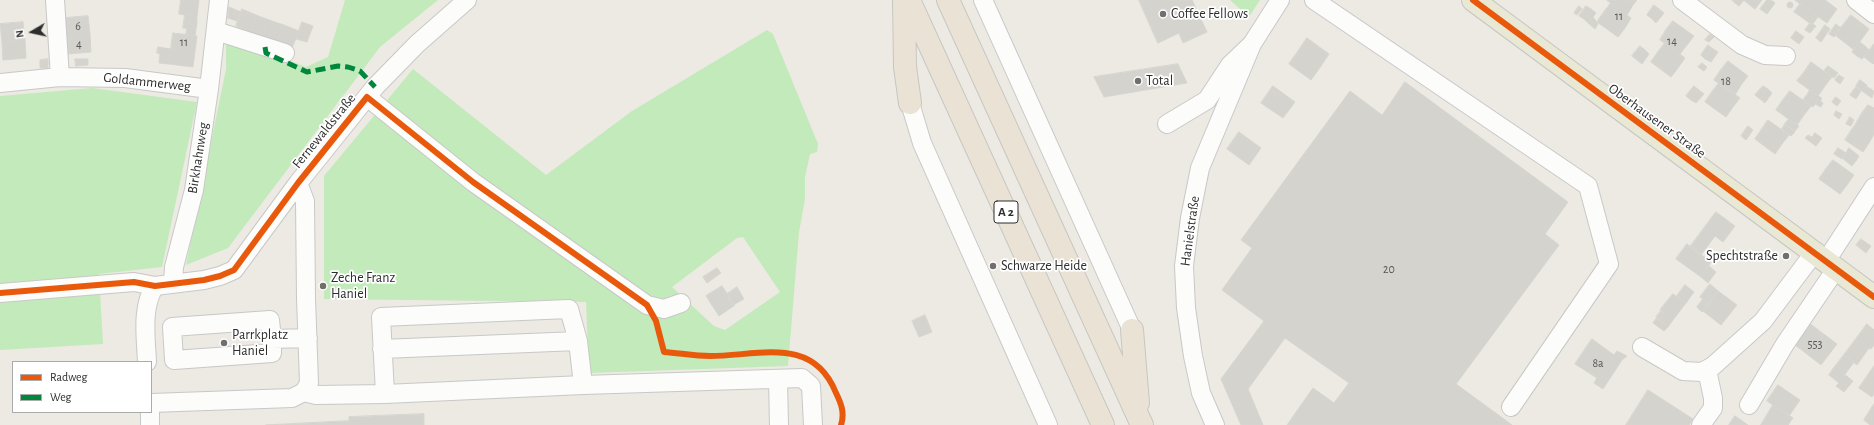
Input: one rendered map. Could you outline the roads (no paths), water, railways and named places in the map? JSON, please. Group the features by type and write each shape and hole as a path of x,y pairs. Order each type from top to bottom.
{"highway":[{"path":"904,0 905,68 910,103"},
{"name":"A 2","path":"909,0 1102,425"},
{"name":"A 2","path":"948,0 1141,422"},
{"path":"1132,330 1141,422"}],"main road":[{"name":"Oberhausener Straße","path":"1473,0 1874,297"}],"street":[{"path":"55,0 60,77"},
{"name":"Birkhahnweg","path":"173,283 174,268 194,190 209,89 219,0"},
{"name":"Fernewaldstraße","path":"0,293 134,282 155,286 204,280 220,276 234,270 298,183 367,97 417,44 467,0"},
{"path":"983,0 1132,330"},
{"name":"Hanielstraße","path":"1215,425 1201,393 1192,356 1186,308 1184,266 1190,218 1200,168 1252,44 1280,0"},
{"path":"1314,0 1588,186 1609,264 1511,407"},
{"path":"1682,0 1742,45 1764,55 1786,56"},
{"path":"1856,0 1874,14"},
{"path":"216,31 285,53"},
{"name":"Hanielstraße","path":"1167,124 1207,100 1230,65 1252,44"},
{"name":"Goldammerweg","path":"0,83 60,77 125,78 209,89"},
{"name":"Fernewaldstraße","path":"367,97 472,182 647,305 664,309 681,303"},
{"path":"910,103 922,143 1048,425"},
{"name":"Fernewaldstraße","path":"298,183 305,200 309,383 304,392"},
{"path":"1749,405 1785,344 1825,261 1874,187"},
{"path":"1642,347 1683,371 1695,373 1707,370 1763,321 1825,261"},
{"path":"147,361 147,306 149,294 155,286"},
{"path":"385,394 381,317 569,309 578,341 583,385"},
{"path":"270,320 272,339 272,353 174,360 172,327 270,320"},
{"path":"272,339 308,338"},
{"path":"382,349 578,341"},
{"path":"1701,425 1713,408 1713,398 1707,370"},
{"path":"152,403 292,398 304,392 316,396 802,378 811,386 813,425"},
{"path":"778,379 779,425"},
{"path":"150,413 150,425"}],"place":[{"name":"Coffee Fellows","path":"1163,14"},
{"name":"Total","path":"1138,81"},
{"name":"Spechtstraße","path":"1786,256"},
{"name":"Schwarze Heide","path":"993,266"},
{"name":"Zeche Franz Haniel","path":"323,286"},
{"name":"Parrkplatz Haniel","path":"224,343"}]}
